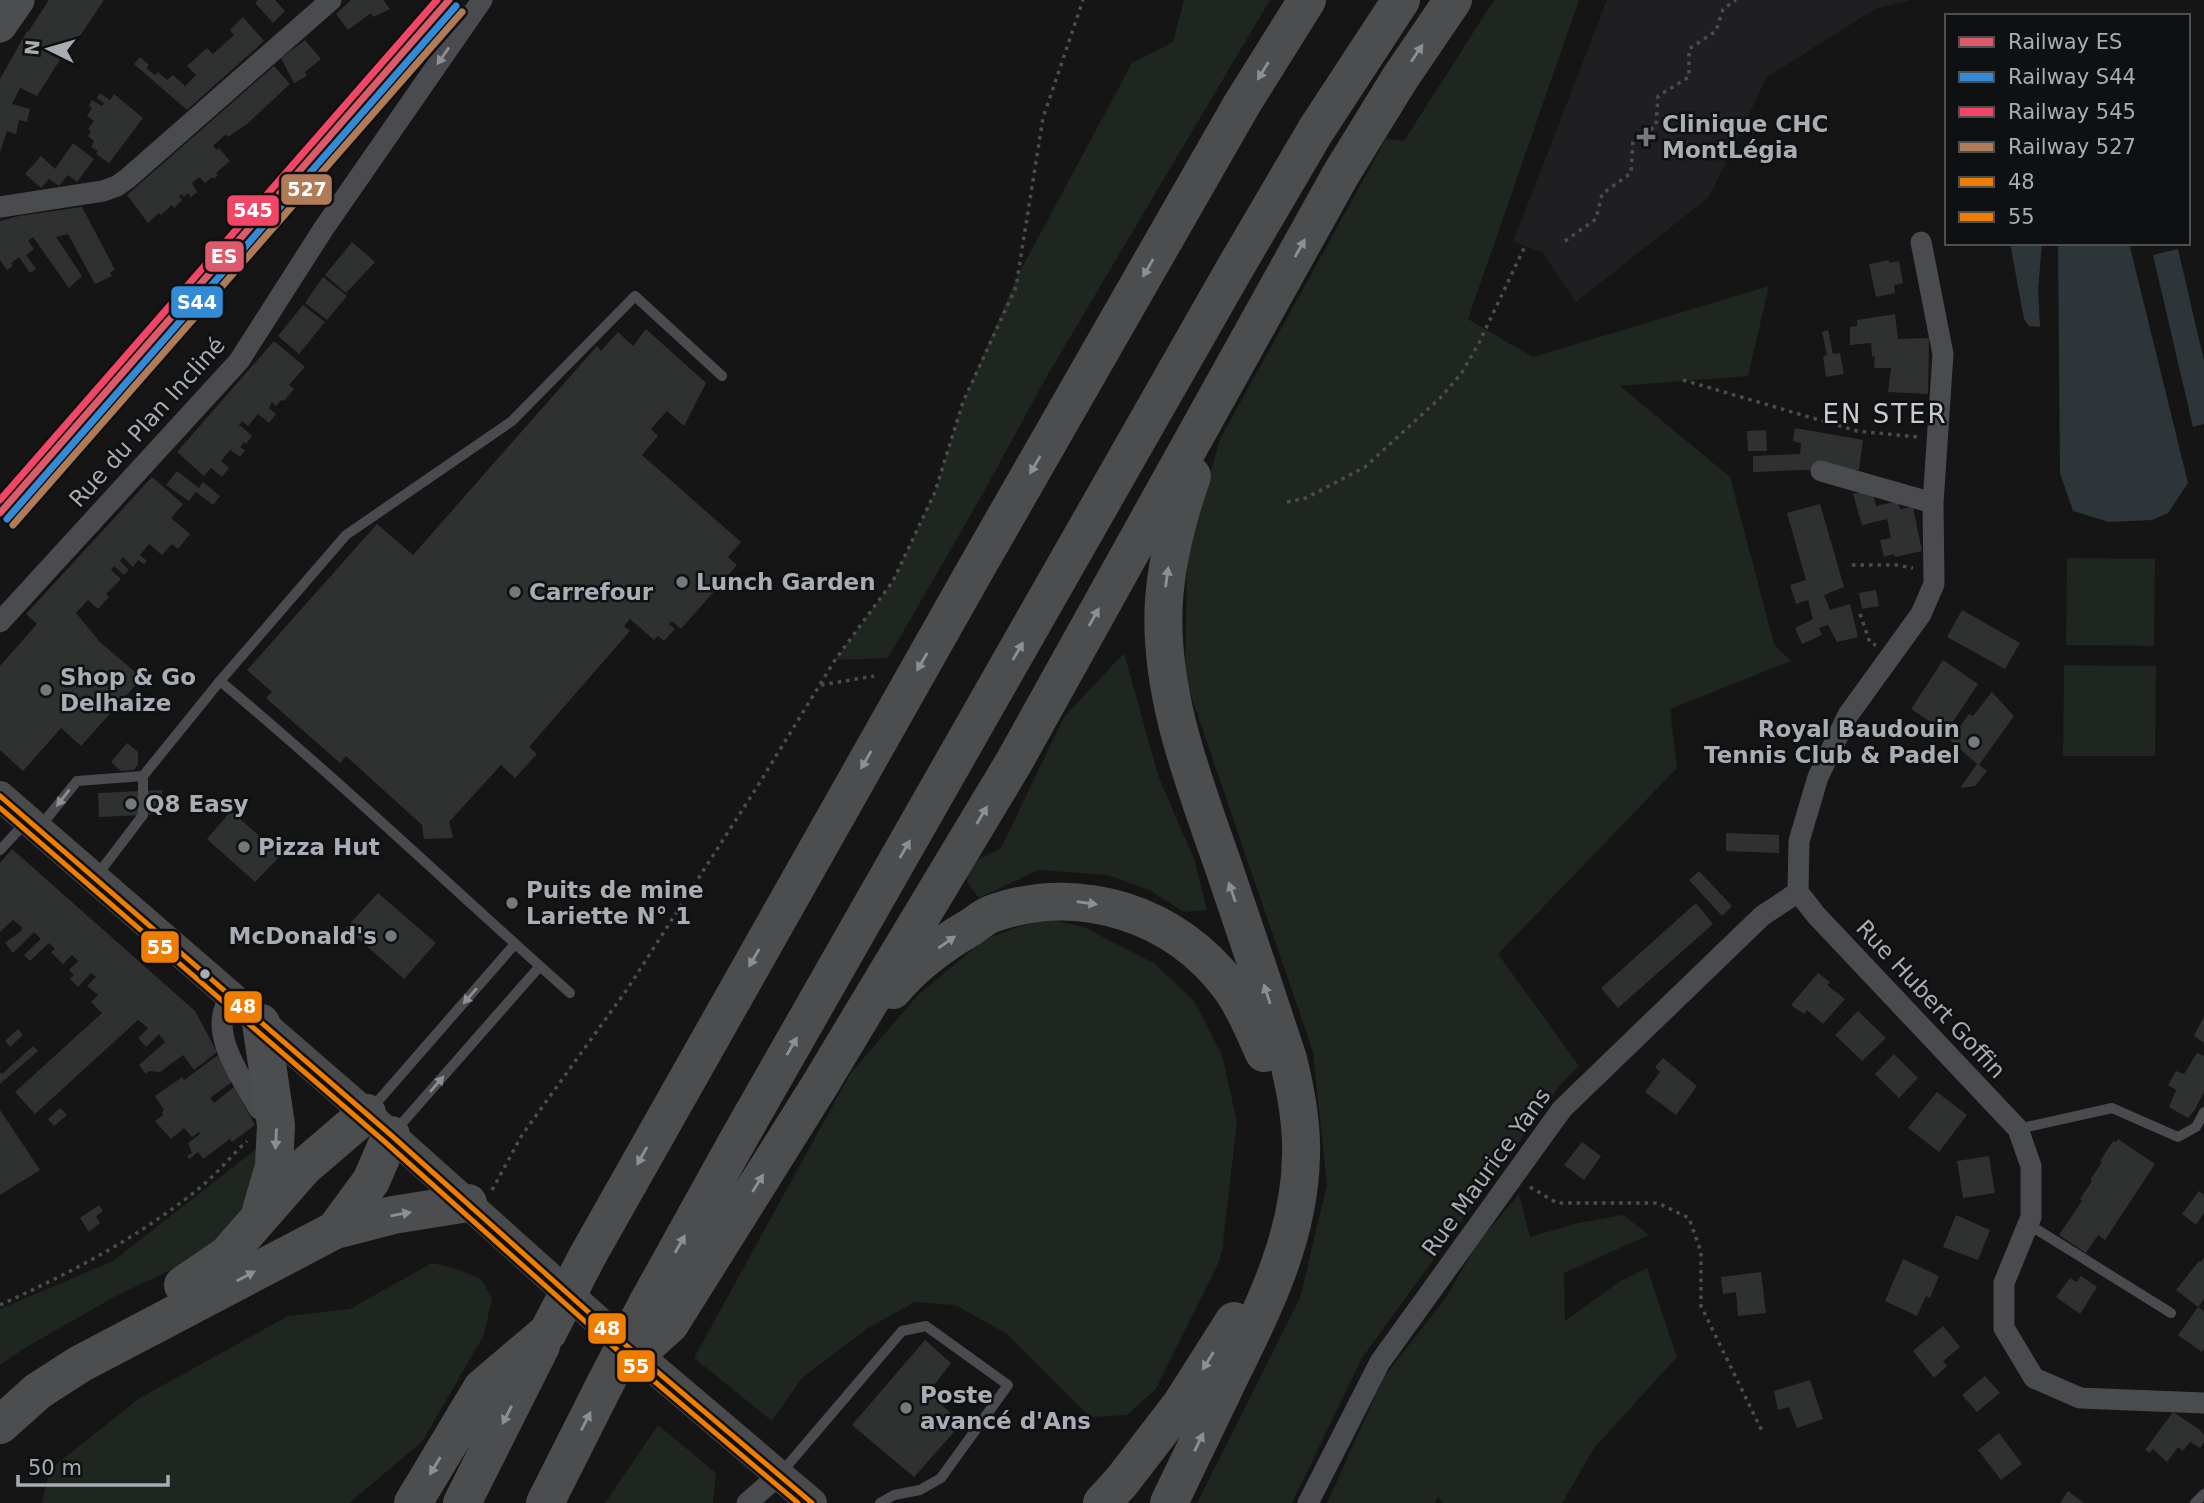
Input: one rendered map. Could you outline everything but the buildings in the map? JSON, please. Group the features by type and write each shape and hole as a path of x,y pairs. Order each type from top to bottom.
{"highway":[{"path":"462,1503 588,1255 1242,104 1307,0"},
{"path":"659,1314 1235,268 1316,130 1401,0"},
{"path":"821,1083 1014,762 1341,174 1399,78 1453,0"},
{"path":"1169,1503 1273,1288 1287,1245 1299,1186 1301,1153 1298,1103 1288,1059 1189,770 1172,702 1164,645 1164,600 1178,516 1203,443 1237,377 1266,308"},
{"path":"545,1503 606,1384 659,1314 821,1083 901,981 929,955 990,914 1054,901 1088,902 1148,920 1179,936 1230,987 1247,1014 1265,1055 1280,1129 1274,1212 1257,1271 1236,1317 1182,1403 1102,1503"},
{"path":"258,1220 274,1166 276,1125 261,1023"},
{"path":"334,1230 371,1181 379,1124"},
{"path":"0,1393 19,1376 59,1349 194,1279 227,1255 304,1167 379,1124"},
{"path":"0,1425 38,1391 80,1364 334,1230 393,1215 473,1207"},
{"path":"413,1503 482,1388 548,1332"}],"main road":[{"path":"0,26 18,0"},
{"path":"15,812 379,1124 614,1335 812,1503"}],"street":[{"path":"0,207 103,191 117,186 331,0"},
{"name":"Rue du Plan Incliné","path":"0,622 239,361 324,228 482,0"},
{"path":"1798,892 1799,841 1818,777 1848,715 1920,614 1934,584 1933,503 1943,354 1921,242"},
{"path":"1821,471 1933,503"},
{"name":"Rue Hubert Goffin","path":"1798,892 1816,915 2018,1129 2031,1166 2031,1217 2004,1283 2004,1328 2034,1378 2080,1398 2204,1403"},
{"name":"Rue Maurice Yans","path":"1308,1503 1380,1362 1562,1109 1762,916 1798,892"},
{"path":"231,997 223,1011 224,1043 259,1109"},
{"path":"747,1503 779,1475"}],"lane":[{"path":"95,878 143,815 142,776 346,535 512,421 635,296 722,376"},
{"path":"220,681 307,754 514,945 570,993"},
{"path":"0,850 15,812 77,781 142,776"},
{"path":"379,1124 514,945"},
{"path":"379,1124 540,966"},
{"path":"2018,1129 2112,1108 2178,1137 2196,1127 2204,1112"},
{"path":"2028,1224 2171,1313"},
{"path":"779,1475 902,1331 926,1326 1007,1385 941,1478 920,1490 894,1495 880,1503"},
{"path":"2195,1503 2204,1494"}],"path":[{"path":"473,1207 499,1181 522,1135 635,977 835,660 893,581 935,492 963,402 1016,287 1043,118 1083,0"},
{"path":"1565,241 1596,219 1602,194 1631,173 1633,140 1656,126 1658,96 1689,77 1689,49 1716,31 1723,9 1736,0"},
{"path":"1287,502 1306,498 1364,467 1440,398 1461,374 1479,343 1525,246"},
{"path":"1683,380 1857,431 1937,439"},
{"path":"1852,565 1897,565 1934,570"},
{"path":"1860,614 1870,643 1895,650"},
{"path":"820,686 874,677"},
{"path":"0,1305 95,1259 136,1235 199,1189 255,1134"},
{"path":"1513,1177 1557,1203 1658,1203 1689,1218 1701,1252 1701,1306 1762,1431"}],"shaded area":[{"path":"1184,0 1270,0 1047,376 888,658 835,660 893,581 935,492 963,402 1017,277 1132,63 1173,42"},
{"path":"1494,0 1579,0 1468,319 1533,357 1769,286 1748,376 1620,386 1730,477 1774,644 1791,661 1670,709 1677,768 1498,954 1579,1066 1561,1084 1362,1358 1292,1503 1197,1503 1300,1298 1327,1185 1313,1052 1185,678 1187,557 1220,439 1386,139 1404,141"},
{"name":"Clinique CHC MontLégia","path":"1607,0 1912,0 1875,9 1767,77 1709,197 1576,302 1542,252 1513,242"},
{"path":"2010,245 2042,245 2038,291 2040,327 2029,326 2024,319"},
{"path":"2058,245 2129,245 2188,483 2168,513 2152,520 2109,522 2073,511 2060,473"},
{"path":"2178,249 2204,361 2204,424 2193,427 2153,255"},
{"path":"2067,558 2155,559 2154,646 2066,645"},
{"path":"1124,653 1159,778 1195,861 1207,910 1184,912 1149,890 1108,875 1038,870 979,898 967,882 969,864 1001,848 1064,717"},
{"path":"2064,665 2156,666 2155,756 2063,756"},
{"path":"1044,918 1084,927 1155,964 1194,1001 1222,1055 1237,1122 1222,1251 1156,1389 1127,1415 1090,1417 1007,1334 955,1305 915,1302 868,1328 802,1378 772,1421 694,1358 850,1074 917,996 985,939"},
{"path":"259,1147 241,1214 202,1255 116,1296 0,1365 0,1309 113,1261"},
{"path":"1519,1194 1530,1237 1578,1223 1623,1215 1649,1235 1564,1273 1565,1321 1619,1282 1647,1268 1677,1357 1595,1447 1562,1503 1443,1503 1438,1497 1435,1503 1327,1503 1384,1377 1447,1296 1477,1244"},
{"path":"432,1263 481,1279 492,1298 484,1335 422,1442 349,1503 42,1503 50,1469 140,1398 288,1316 350,1309"},
{"path":"658,1425 716,1473 713,1503 605,1503"}],"rail line":[{"name":"545","path":"0,500 437,0"},
{"name":"ES","path":"0,513 449,0"},
{"name":"S44","path":"7,519 456,6"},
{"name":"527","path":"13,525 462,12"}],"transit line":[{"name":"48","path":"0,796 391,1135 614,1335 812,1503"},
{"name":"55","path":"0,808 385,1142 608,1342 798,1503"}],"place":[{"name":"Clinique CHC MontLégia","path":"1646,137"},
{"name":"Lunch Garden","path":"682,582"},
{"name":"Carrefour","path":"515,592"},
{"name":"Shop & Go Delhaize","path":"46,690"},
{"name":"Royal Baudouin Tennis Club & Padel","path":"1974,742"},
{"name":"Q8 Easy","path":"131,804"},
{"name":"Pizza Hut","path":"244,847"},
{"name":"Puits de mine Lariette N° 1","path":"512,903"},
{"name":"McDonald's","path":"391,936"},
{"name":"Poste avancé d'Ans","path":"906,1408"}],"district":[{"name":"EN STER","path":"1885,414"}]}
